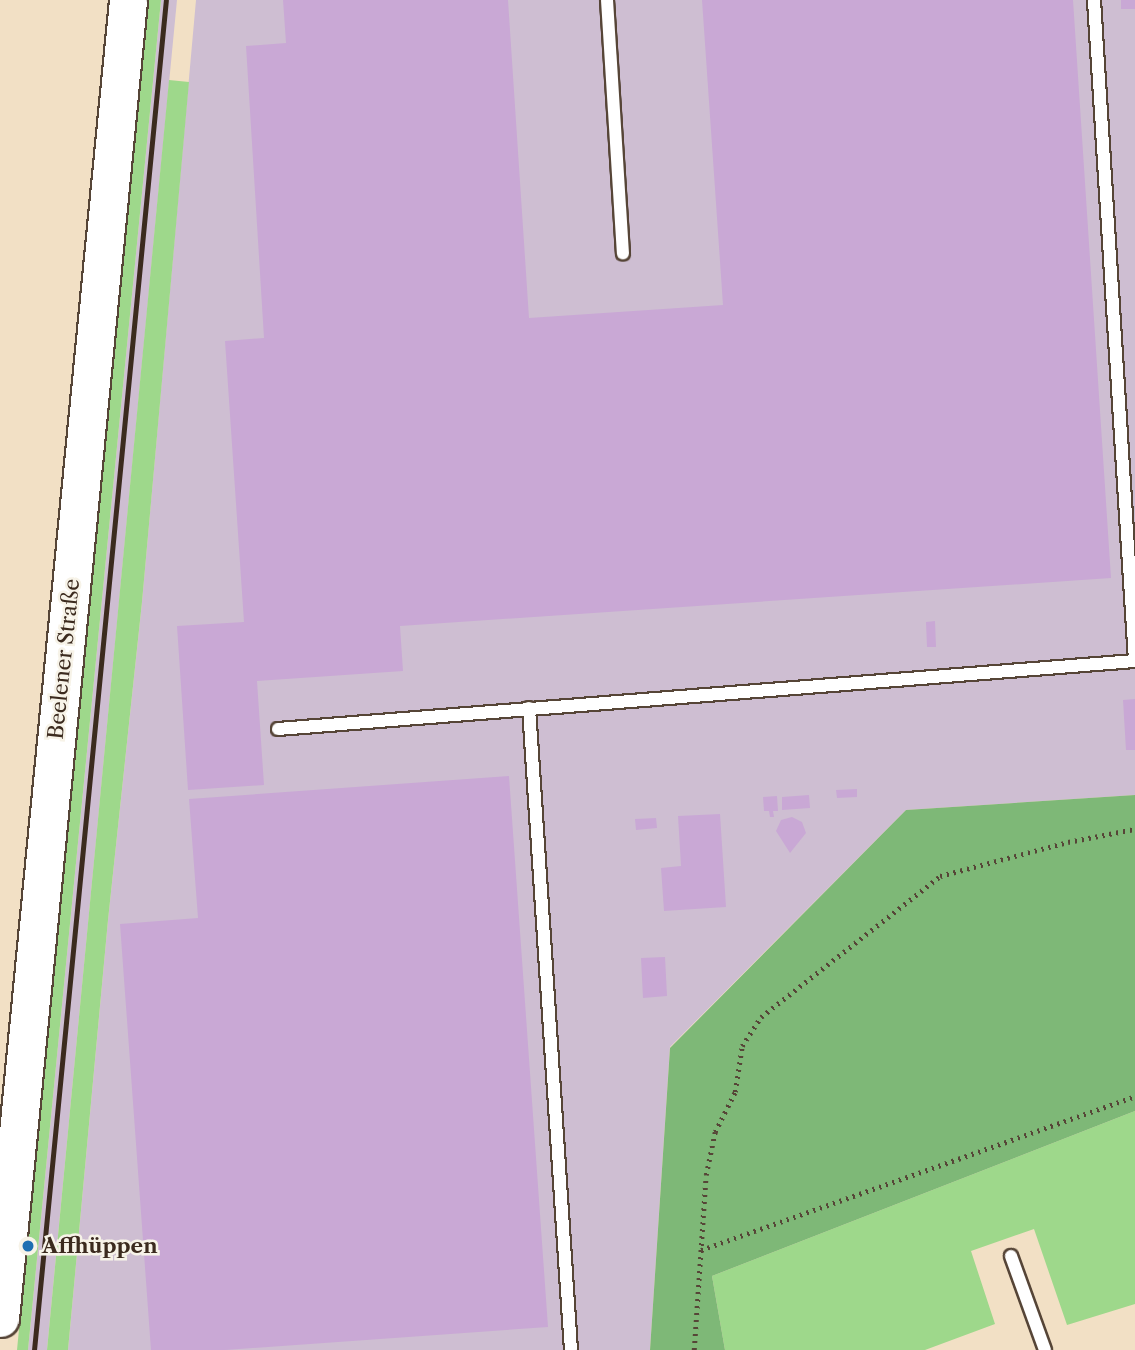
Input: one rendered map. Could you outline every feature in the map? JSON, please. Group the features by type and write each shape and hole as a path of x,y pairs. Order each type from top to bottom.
{"main road":[{"name":"Beelener Straße","path":"0,1318 128,0"}],"lane":[{"path":"607,0 623,253"},
{"path":"278,729 1135,661 1094,0"},
{"path":"529,708 571,1350"},
{"path":"1012,1256 1045,1350"}],"path":[{"path":"694,1350 706,1175 715,1132 736,1092 742,1046 761,1017 940,876 1068,842 1135,830"},
{"path":"701,1250 1135,1096"}],"shaded area":[{"path":"161,0 177,0 47,1350 28,1350"},
{"path":"196,0 1135,0 1135,795 906,810 670,1047 650,1350 68,1350 108,920 142,602"}],"green space":[{"path":"148,0 161,0 28,1350 17,1350"},
{"path":"169,80 189,82 142,602 108,920 68,1350 47,1350"},
{"path":"1135,795 1135,1111 712,1276 725,1350 650,1350 670,1048 906,810"},
{"path":"1135,1111 1135,1304 1067,1325 1034,1229 971,1251 995,1324 925,1350 725,1350 712,1276"}],"building":[{"path":"283,0 508,0 529,318 723,305 702,0 1073,0 1111,578 400,626 403,671 257,681 264,785 188,790 177,626 244,622 225,341 264,338 246,46 286,43"},
{"path":"1121,0 1135,0 1135,9 1121,9"},
{"path":"935,621 936,647 927,647 926,622"},
{"path":"1135,699 1135,750 1126,750 1123,700"},
{"path":"509,776 548,1327 225,1350 151,1350 120,924 198,918 189,799"},
{"path":"857,789 857,797 837,798 836,790"},
{"path":"809,795 810,808 782,810 782,797"},
{"path":"777,796 778,811 773,811 774,817 770,817 769,811 764,811 763,797"},
{"path":"720,814 726,907 664,911 661,868 681,866 678,816"},
{"path":"792,817 802,822 806,833 790,853 776,831 781,820"},
{"path":"656,818 657,828 636,830 635,819"},
{"path":"665,957 667,996 643,998 641,958"}],"railway":[{"path":"34,1350 166,0"}],"place":[{"name":"Affhüppen","path":"28,1246"}]}
